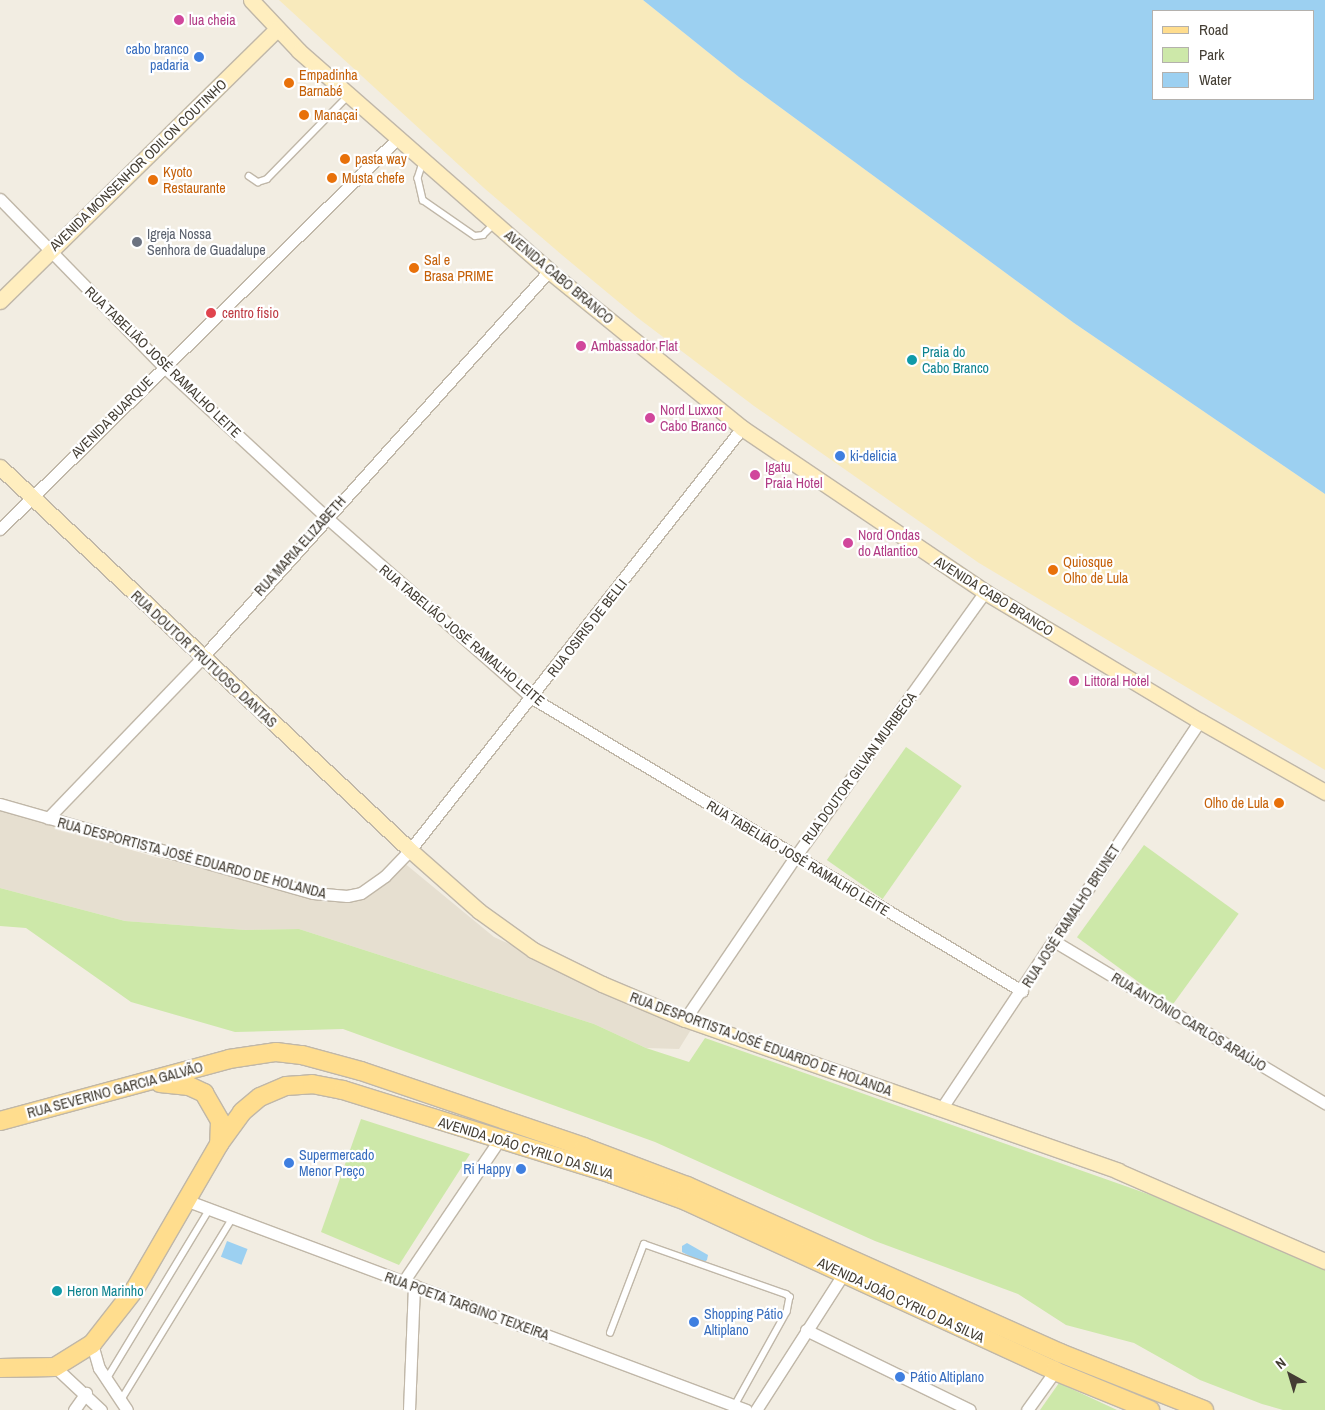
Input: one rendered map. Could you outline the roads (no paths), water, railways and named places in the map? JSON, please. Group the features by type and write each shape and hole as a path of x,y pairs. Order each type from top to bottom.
{"main road":[{"name":"AVENIDA CABO BRANCO","path":"251,0 277,30 495,224 549,271 742,428 985,592 1200,721 1325,792"},
{"name":"AVENIDA MONSENHOR ODILON COUTINHO","path":"0,301 277,30"},
{"name":"RUA DOUTOR FRUTUOSO DANTAS","path":"0,467 202,658 410,850"},
{"name":"RUA DESPORTISTA JOSÉ EDUARDO DE HOLANDA","path":"410,850 479,911 533,950 602,984 685,1019 1118,1171 1325,1261"},
{"name":"AVENIDA JOÃO CYRILO DA SILVA","path":"229,1059 276,1052 302,1055 361,1071 584,1147 755,1214 1060,1353 1204,1410"},
{"name":"RUA SEVERINO GARCIA GALVÃO","path":"0,1121 229,1059"},
{"path":"137,1085 172,1082 204,1093 220,1121 219,1144"},
{"name":"AVENIDA JOÃO CYRILO DA SILVA","path":"55,1367 92,1344 135,1289 188,1201 219,1144 242,1112 260,1097 286,1086 312,1084 342,1090 500,1139 686,1201 1055,1372 1150,1410"},
{"path":"0,1368 55,1367"}],"street":[{"name":"AVENIDA BUARQUE","path":"0,529 163,366 398,138"},
{"name":"RUA TABELIÃO JOSÉ RAMALHO LEITE","path":"0,199 163,366 326,517 532,698 1022,991"},
{"name":"RUA MARIA ELIZABETH","path":"48,818 202,658 326,517 549,271"},
{"name":"RUA OSIRIS DE BELLI","path":"410,850 532,698 742,428"},
{"name":"RUA DOUTOR GILVAN MURIBECA","path":"685,1019 795,857 985,592"},
{"name":"RUA JOSÉ RAMALHO BRUNET","path":"941,1109 1022,991 1200,721"},
{"name":"RUA DESPORTISTA JOSÉ EDUARDO DE HOLANDA","path":"0,804 156,850 334,896 361,893 373,886 410,850"},
{"name":"RUA ANTÔNIO CARLOS ARAÚJO","path":"1054,941 1325,1103"},
{"path":"409,1410 408,1283 500,1139"},
{"name":"RUA POETA TARGINO TEIXEIRA","path":"188,1201 232,1220 408,1283 746,1410"},
{"path":"756,1410 844,1273"},
{"path":"806,1330 970,1410"},
{"path":"92,1344 106,1380 123,1406"},
{"path":"55,1367 86,1393 101,1410"},
{"path":"1027,1410 1055,1372"},
{"path":"74,1410 86,1393"}],"lane":[{"path":"249,176 258,182 267,179 349,95"},
{"path":"424,161 418,178 423,200 475,236 483,235 495,224"},
{"path":"106,1380 209,1210"},
{"path":"123,1406 232,1220"},
{"path":"610,1333 644,1244 786,1294 790,1297 787,1312 735,1406"}],"water":[{"path":"643,0 1325,0 1325,494 1074,323 739,77"},
{"path":"227,1241 248,1249 241,1265 221,1257"},
{"path":"687,1243 708,1255 707,1260 703,1263 682,1252 682,1246"}],"place":[{"name":"lua cheia","path":"179,20"},
{"name":"cabo branco padaria","path":"199,57"},
{"name":"Empadinha Barnabé","path":"289,83"},
{"name":"Manaçai","path":"304,115"},
{"name":"pasta way","path":"345,159"},
{"name":"Musta chefe","path":"332,178"},
{"name":"Kyoto Restaurante","path":"153,180"},
{"name":"Igreja Nossa Senhora de Guadalupe","path":"137,242"},
{"name":"Sal e Brasa PRIME","path":"414,268"},
{"name":"centro fisio","path":"211,313"},
{"name":"Ambassador Flat","path":"581,346"},
{"name":"Praia do Cabo Branco","path":"912,360"},
{"name":"Nord Luxxor Cabo Branco","path":"650,418"},
{"name":"ki-delicia","path":"840,456"},
{"name":"Igatu Praia Hotel","path":"755,475"},
{"name":"Nord Ondas do Atlantico","path":"848,543"},
{"name":"Quiosque Olho de Lula","path":"1053,570"},
{"name":"Littoral Hotel","path":"1074,681"},
{"name":"Olho de Lula","path":"1279,803"},
{"name":"Supermercado Menor Preço","path":"289,1163"},
{"name":"Ri Happy","path":"521,1169"},
{"name":"Heron Marinho","path":"57,1291"},
{"name":"Shopping Pátio Altiplano","path":"694,1322"},
{"name":"Pátio Altiplano","path":"900,1377"}]}
